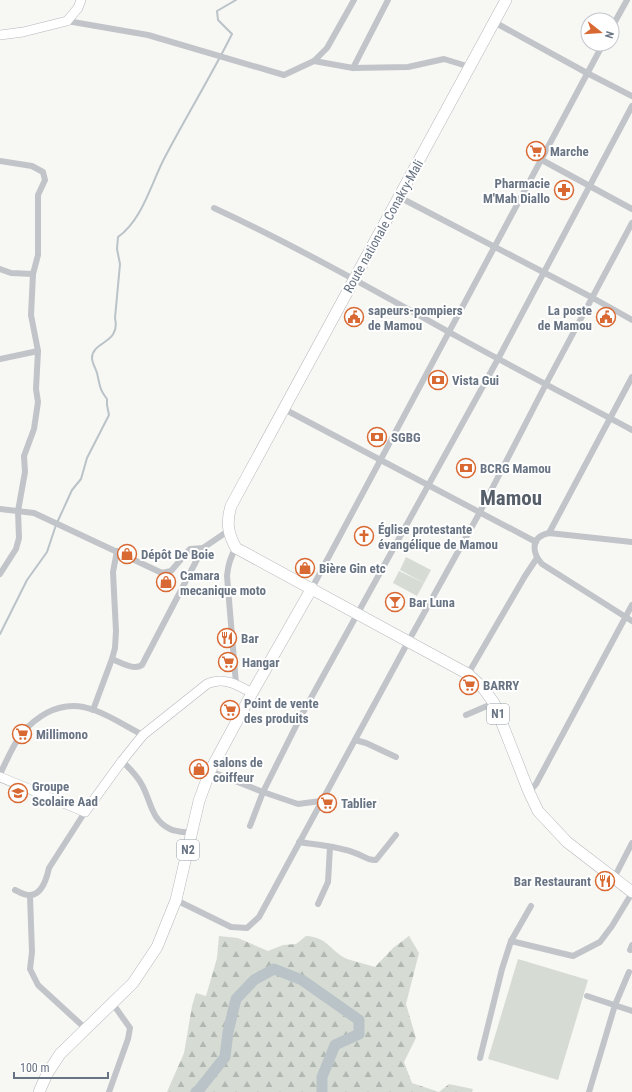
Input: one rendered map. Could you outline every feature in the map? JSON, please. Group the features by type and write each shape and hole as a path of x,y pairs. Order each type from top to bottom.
{"highway":[{"name":"Route nationale Conakry-Mali","path":"236,548 228,531 227,518 231,506 506,0"},
{"name":"N1","path":"236,548 468,674 483,688 494,703 529,792 538,810 567,842 632,893"},
{"name":"N2","path":"39,1092 47,1074 60,1054 133,983 153,953 169,921 176,900 199,801 210,771 252,693 312,588"}],"street":[{"path":"67,21 78,8 81,0"},
{"path":"0,35 23,32 67,21 148,35 284,75 314,62 327,48 354,0"},
{"path":"353,68 388,0"},
{"path":"620,13 627,0"},
{"path":"494,22 632,96"},
{"path":"312,588 540,159 599,52"},
{"path":"314,62 353,68 408,67 444,59 470,67"},
{"path":"250,826 263,792 301,716 498,358 632,106"},
{"path":"540,159 632,209"},
{"path":"0,161 32,166 43,172 45,180 38,194 38,254 33,274 31,315 38,351 36,389 38,402 34,429 24,456 26,472 18,511 19,538 16,549 0,574"},
{"path":"399,197 593,298 632,320"},
{"path":"214,208 269,234 355,279 449,332 632,430"},
{"path":"176,900 231,927 247,928 259,917 480,512 632,223"},
{"path":"0,269 11,273 33,274"},
{"path":"0,360 38,351"},
{"path":"549,533 632,377"},
{"path":"284,409 536,542"},
{"path":"0,509 34,513 45,517 162,573 171,571 190,549 203,548"},
{"path":"112,659 134,667 142,665 203,548 228,531"},
{"path":"632,542 549,533 539,537 536,542 535,553 537,558 549,570 632,621"},
{"path":"236,548 228,566 227,576 236,684"},
{"path":"93,710 112,659 114,648 116,631 112,572 117,551"},
{"path":"468,674 537,558"},
{"path":"529,792 536,784 632,605"},
{"path":"15,890 30,896 35,894 41,888 50,868 85,812 143,735 207,684 218,680 236,684 252,693"},
{"path":"466,715 494,703"},
{"path":"85,812 0,775 15,744 22,734 42,716 65,706 74,706 93,710 143,735"},
{"path":"355,740 366,743 396,757"},
{"path":"122,761 135,774 143,787 152,812 164,825 171,830 192,833"},
{"path":"210,771 298,804 321,801"},
{"path":"299,842 355,853 371,861 376,860 396,835"},
{"path":"614,878 632,843"},
{"path":"318,904 328,882 330,847"},
{"path":"511,941 573,956 600,942 612,926 632,893"},
{"path":"30,896 32,952 30,969 38,985 86,1029"},
{"path":"480,1058 502,969 511,941 531,906"},
{"path":"589,1092 615,1005 629,972"},
{"path":"587,996 632,1011"},
{"path":"109,1092 128,1039 130,1028 112,1004"}],"green space":[{"path":"406,557 431,570 424,583 400,570"},
{"path":"399,571 424,583 417,596 393,583"},
{"path":"219,936 238,938 268,951 283,945 296,944 306,936 313,937 324,942 347,959 375,967 393,948 409,936 419,953 406,1004 416,1038 404,1062 412,1083 439,1092 167,1092 184,1053 192,1006 196,993 206,996 217,958"},
{"path":"518,959 588,980 558,1080 488,1059"},
{"path":"449,1084 473,1089 472,1092 439,1092"}],"waterway":[{"path":"0,634 27,580 47,552 56,525 72,490 81,479 87,458 109,415 107,399 101,390 92,358 93,352 110,338 114,333 116,326 115,318 120,264 117,249 118,237 134,221 140,211 165,157 232,34 218,20 217,11 236,0"},
{"path":"196,1092 225,1057 228,1032 236,999 254,980 274,969 302,980 359,1020 359,1034 335,1045 322,1077 322,1092"}],"place":[{"name":"Marche","path":"536,151"},
{"name":"Pharmacie M'Mah Diallo","path":"564,190"},
{"name":"sapeurs-pompiers de Mamou","path":"354,317"},
{"name":"La poste de Mamou","path":"606,317"},
{"name":"Vista Gui","path":"438,380"},
{"name":"SGBG","path":"377,437"},
{"name":"BCRG Mamou","path":"466,468"},
{"name":"Église protestante évangélique de Mamou","path":"364,536"},
{"name":"Dépôt De Boie","path":"127,554"},
{"name":"Bière Gin etc","path":"305,568"},
{"name":"Camara mecanique moto","path":"166,582"},
{"name":"Bar Luna","path":"395,602"},
{"name":"Bar","path":"227,638"},
{"name":"Hangar","path":"228,662"},
{"name":"BARRY","path":"469,685"},
{"name":"Point de vente des produits","path":"230,710"},
{"name":"Millimono","path":"22,734"},
{"name":"salons de coiffeur","path":"199,769"},
{"name":"Groupe Scolaire Aad","path":"18,793"},
{"name":"Tablier","path":"327,803"},
{"name":"Bar Restaurant","path":"605,881"}],"district":[{"name":"Mamou","path":"511,498"}]}
